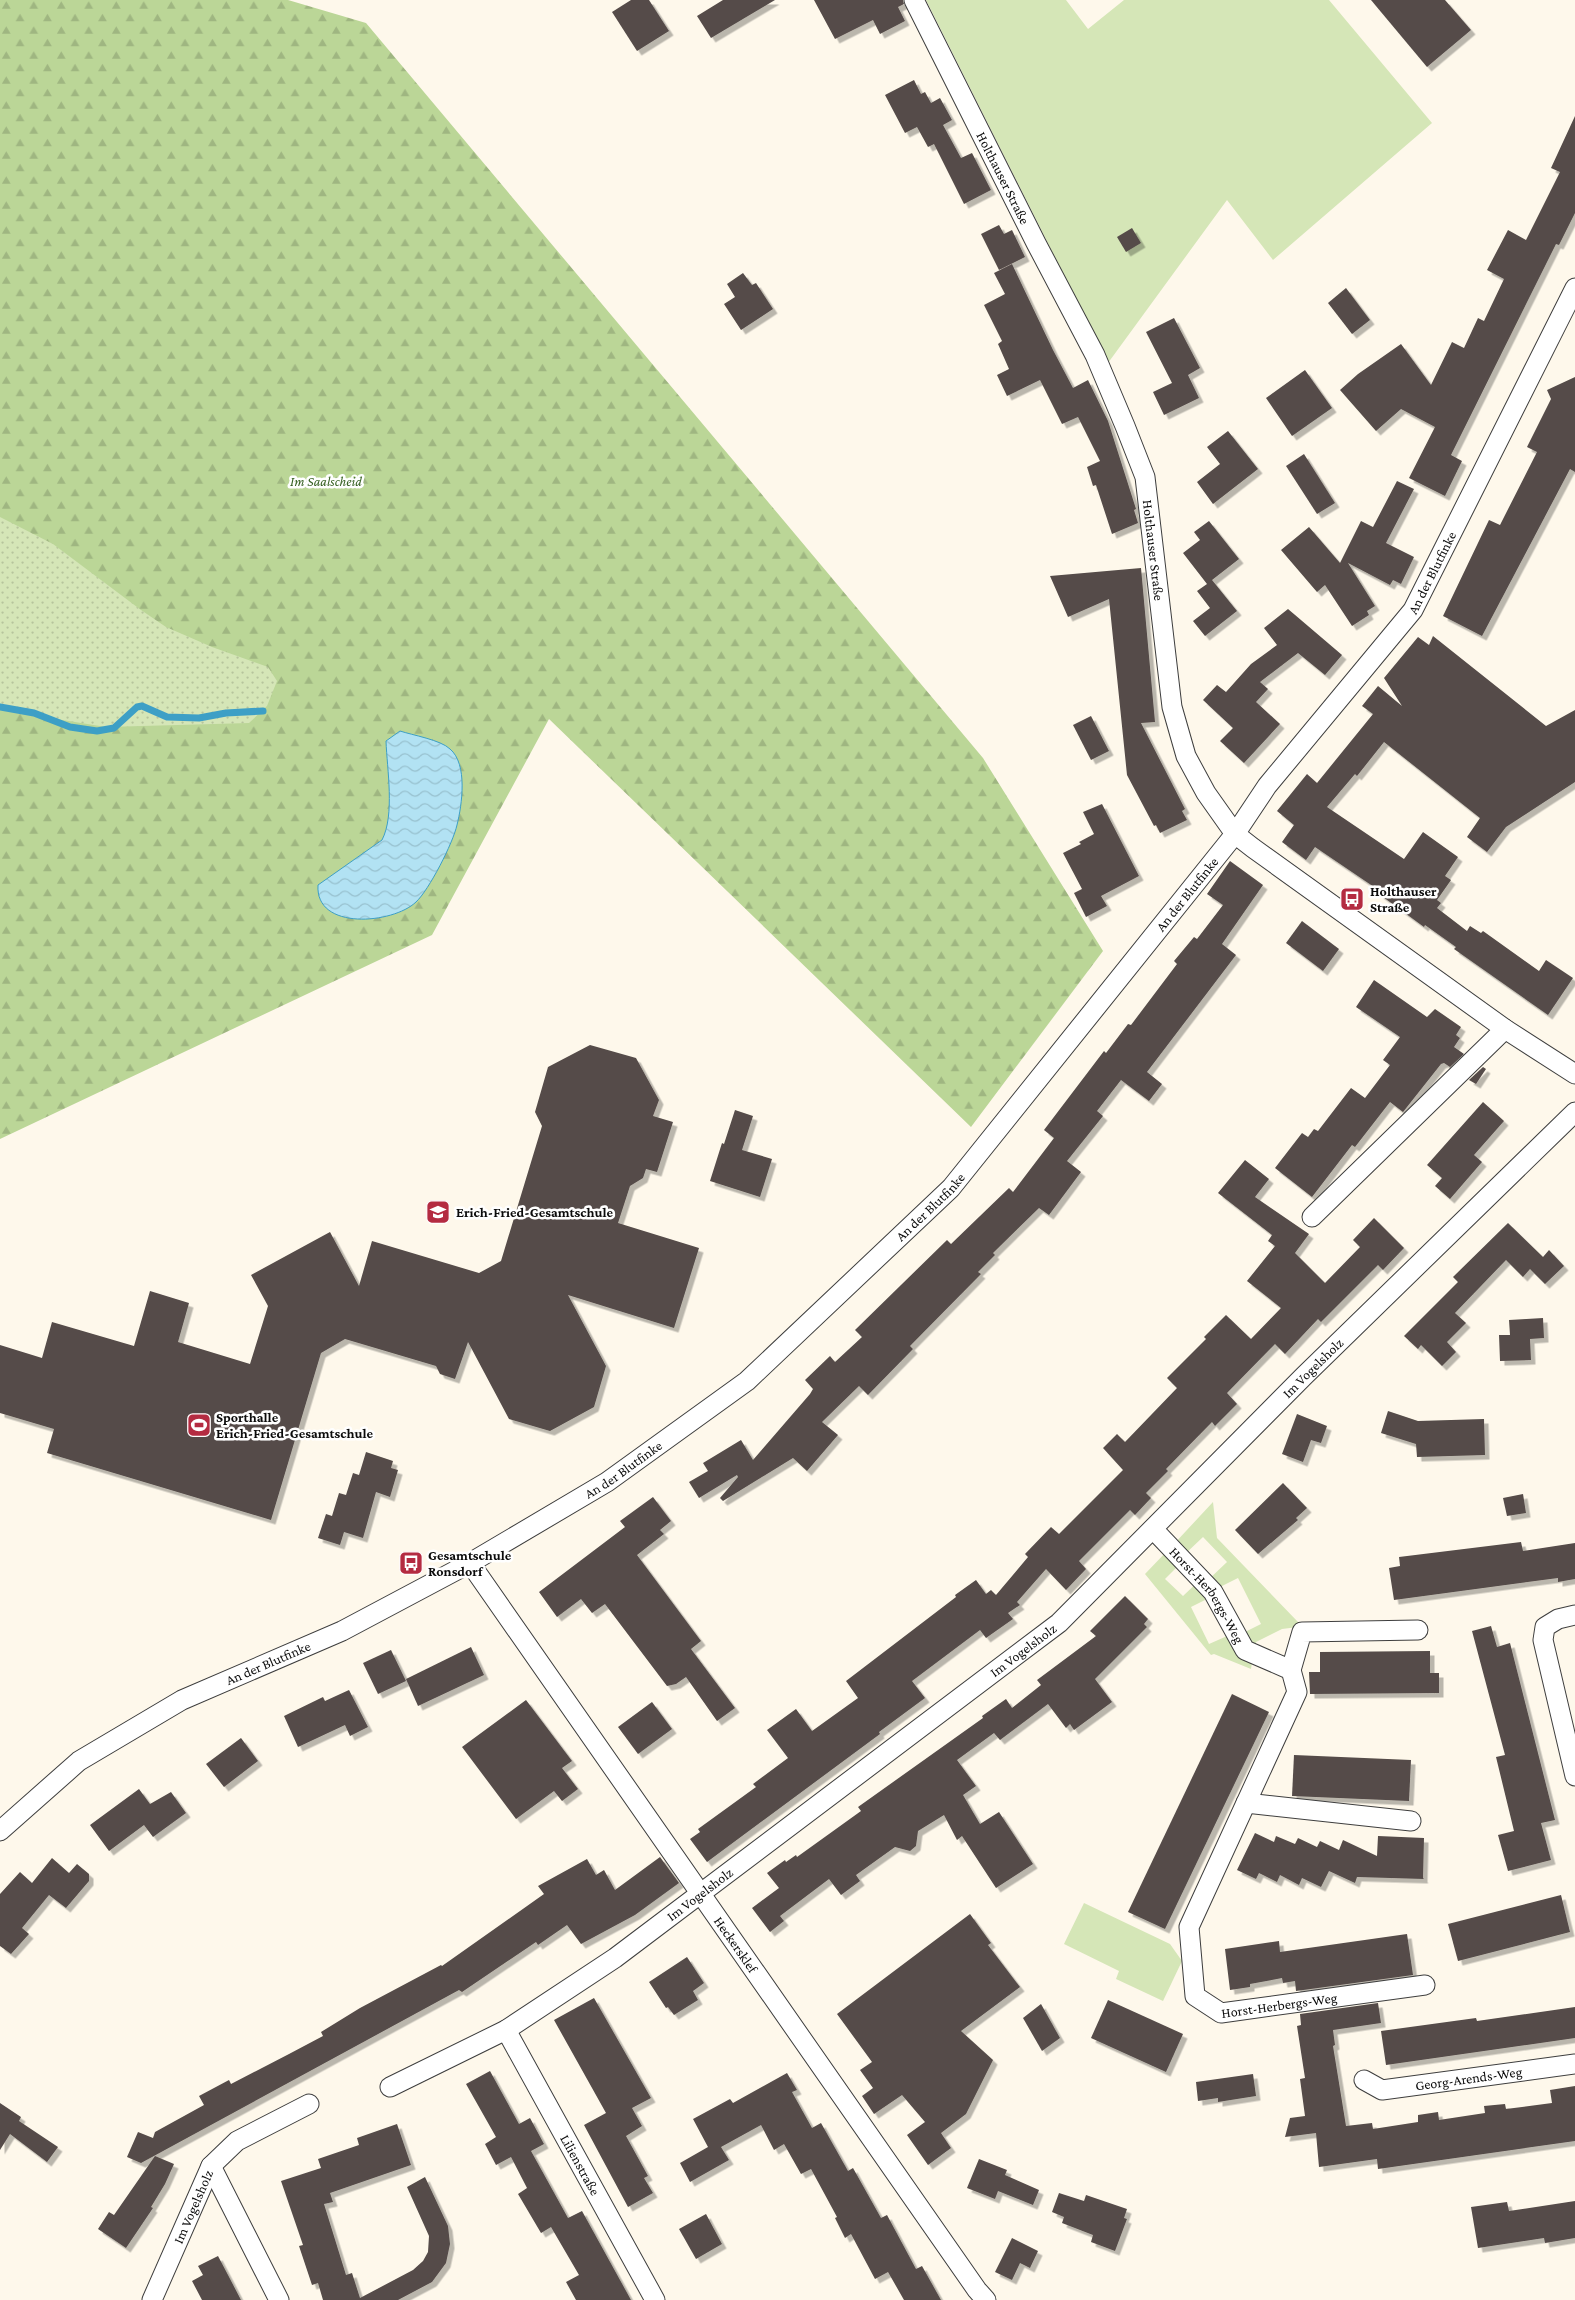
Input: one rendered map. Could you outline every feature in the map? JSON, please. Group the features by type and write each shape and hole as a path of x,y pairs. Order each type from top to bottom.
{"street":[{"name":"Holthauser Straße","path":"914,0 1036,243 1095,355 1145,477 1172,707 1186,756 1206,793 1235,834 1343,914 1505,1029 1575,1074"},
{"name":"An der Blutfinke","path":"0,1831 79,1762 182,1700 342,1631 470,1563 607,1482 747,1381 951,1188 1235,834 1267,786 1413,610 1575,288"},
{"path":"1312,1217 1505,1029"},
{"name":"Im Vogelsholz","path":"390,2087 506,2030 615,1958 1059,1623 1304,1376 1575,1112"},
{"name":"Horst-Herbergs-Weg","path":"1153,1529 1213,1592 1245,1650 1291,1670"},
{"name":"Heckersklef","path":"470,1563 977,2290 986,2300"},
{"path":"1575,1615 1558,1619 1545,1627 1543,1640 1575,1776"},
{"name":"Horst-Herbergs-Weg","path":"1418,1630 1302,1632 1291,1670 1297,1692 1189,1927 1195,1996 1221,2013 1425,1985"},
{"path":"1246,1803 1411,1821"},
{"name":"Lilienstraße","path":"506,2030 655,2300"},
{"name":"Georg-Arends-Weg","path":"1364,2080 1382,2090 1575,2064"},
{"name":"Im Vogelsholz","path":"152,2300 211,2166 237,2141 310,2104"},
{"path":"211,2166 279,2300"}],"green space":[{"name":"Im Saalscheid","path":"0,0 288,0 366,23 983,758 1103,951 971,1127 549,719 432,935 0,1139"},
{"path":"926,0 1066,0 1088,29 1124,0 1329,0 1432,123 1273,260 1227,200 1108,363"},
{"path":"0,517 53,544 166,627 212,647 268,667 277,681 267,706 249,723 106,727 0,710"},
{"path":"1213,1502 1217,1538 1298,1622 1306,1622 1298,1627 1282,1629 1256,1642 1254,1652 1239,1635 1261,1624 1238,1578 1214,1590 1207,1581 1227,1562 1203,1537 1183,1556 1173,1545"},
{"path":"1169,1549 1182,1562 1165,1579 1183,1596 1202,1578 1213,1596 1191,1607 1209,1644 1234,1633 1253,1655 1251,1669 1214,1654 1211,1655 1145,1574"},
{"path":"1084,1903 1170,1944 1182,1961 1163,2001 1116,1979 1119,1971 1064,1944"}],"water":[{"path":"400,731 440,743 450,749 456,756 461,774 462,796 455,833 434,877 416,902 391,915 357,919 342,916 329,910 320,900 318,885 382,840 386,830 389,805 386,741"}],"building":[{"path":"631,0 649,0 669,31 637,51 612,12"},
{"path":"723,0 775,0 711,38 697,16"},
{"path":"814,0 903,0 904,4 898,7 905,21 880,34 873,20 835,39"},
{"path":"1371,0 1445,0 1471,30 1427,67"},
{"path":"914,80 921,94 925,92 931,103 940,98 952,120 943,125 961,158 972,153 991,190 964,204 934,144 928,147 917,127 905,133 885,95"},
{"path":"1575,116 1575,213 1559,245 1556,244 1451,455 1462,461 1445,496 1409,478 1435,427 1401,409 1376,431 1340,390 1358,374 1401,344 1431,385 1452,342 1464,348 1478,318 1484,321 1504,279 1487,270 1508,230 1526,240 1560,172 1551,168"},
{"path":"999,225 1004,234 1012,230 1025,257 999,270 981,234"},
{"path":"1132,228 1141,243 1126,252 1117,237"},
{"path":"1012,264 1073,388 1088,380 1108,421 1136,509 1134,510 1138,523 1112,534 1096,485 1093,486 1087,467 1100,461 1078,417 1062,424 1040,380 1007,396 997,375 1009,369 998,344 1002,341 984,305 1005,294 994,273"},
{"path":"743,273 752,285 756,283 773,309 741,330 724,304 735,297 727,284"},
{"path":"1346,288 1370,320 1352,334 1328,303"},
{"path":"1174,318 1200,368 1188,375 1199,398 1164,415 1153,392 1172,383 1146,332"},
{"path":"1305,370 1332,408 1292,436 1266,398"},
{"path":"1575,377 1575,472 1570,469 1482,636 1443,616 1489,520 1500,525 1537,452 1527,447 1551,399 1547,390"},
{"path":"1228,431 1258,469 1213,504 1197,482 1220,464 1207,447"},
{"path":"1304,454 1335,503 1317,514 1286,466"},
{"path":"1397,481 1414,489 1386,543 1414,557 1401,584 1393,580 1390,585 1348,563 1375,606 1367,611 1369,615 1352,626 1325,585 1317,592 1281,550 1309,527 1340,563 1361,521 1373,527"},
{"path":"1209,521 1239,559 1212,580 1237,611 1205,636 1193,621 1210,608 1197,591 1207,584 1183,553 1200,540 1194,532"},
{"path":"1141,568 1155,722 1141,723 1185,809 1182,811 1187,820 1160,833 1156,825 1154,826 1127,775 1109,599 1068,617 1050,576"},
{"path":"1288,609 1342,655 1325,675 1298,653 1260,682 1268,689 1256,702 1280,724 1244,763 1220,741 1233,728 1203,700 1217,685 1226,692 1251,664 1277,645 1264,628"},
{"path":"1433,636 1546,726 1575,710 1575,782 1506,827 1487,852 1467,837 1480,818 1384,742 1357,776 1355,774 1327,807 1404,859 1423,832 1458,857 1445,876 1451,880 1437,900 1441,903 1437,908 1467,931 1470,926 1481,933 1483,931 1539,971 1546,960 1573,978 1548,1015 1454,949 1456,947 1425,925 1424,927 1379,894 1380,891 1315,847 1306,860 1282,842 1294,825 1277,811 1307,774 1317,783 1373,714 1362,706 1378,686 1402,706 1384,678 1418,637 1429,645"},
{"path":"1091,716 1109,751 1091,760 1073,725"},
{"path":"1102,804 1139,876 1101,896 1107,906 1086,917 1074,893 1082,889 1063,853 1081,844 1079,842 1094,834 1083,812"},
{"path":"1230,861 1263,885 1222,944 1236,955 1147,1072 1162,1084 1149,1101 1121,1080 1097,1111 1103,1116 1067,1161 1081,1172 1049,1215 1039,1208 993,1253 995,1255 978,1272 981,1274 910,1346 913,1349 868,1395 859,1386 822,1422 838,1435 807,1471 793,1458 723,1501 720,1498 738,1477 737,1475 699,1498 689,1482 708,1471 703,1463 741,1440 753,1460 810,1394 813,1389 805,1380 830,1356 835,1362 862,1337 855,1330 947,1240 951,1244 1009,1188 1013,1192 1054,1138 1044,1130 1104,1051 1106,1053 1128,1024 1131,1025 1177,964 1174,961 1194,937 1197,939 1223,905 1207,894"},
{"path":"1302,921 1339,949 1323,971 1286,943"},
{"path":"1374,980 1427,1017 1435,1009 1461,1027 1456,1035 1460,1038 1454,1047 1464,1054 1450,1067 1444,1063 1441,1064 1403,1112 1390,1102 1355,1147 1352,1145 1312,1197 1275,1168 1302,1133 1308,1137 1314,1129 1318,1131 1351,1088 1365,1098 1390,1065 1383,1060 1400,1037 1356,1007"},
{"path":"590,1045 636,1058 659,1100 653,1116 673,1122 657,1172 646,1169 643,1178 630,1186 618,1223 699,1248 674,1328 568,1295 606,1366 594,1407 550,1431 509,1419 468,1342 455,1379 440,1374 436,1366 345,1339 321,1353 271,1520 47,1453 54,1429 0,1413 0,1345 42,1358 52,1322 134,1346 150,1291 189,1303 178,1342 250,1364 268,1306 251,1275 330,1232 359,1286 372,1241 479,1273 501,1261 542,1126 535,1112 548,1067"},
{"path":"1483,1067 1486,1069 1476,1084 1469,1080"},
{"path":"1483,1102 1504,1121 1474,1155 1482,1162 1450,1199 1435,1186 1442,1178 1427,1165"},
{"path":"735,1110 753,1116 742,1150 772,1159 760,1197 710,1181"},
{"path":"1245,1160 1269,1179 1255,1197 1309,1234 1295,1253 1325,1283 1360,1247 1353,1240 1374,1218 1404,1248 1383,1270 1378,1265 1321,1322 1318,1319 1285,1354 1275,1344 1227,1393 1237,1404 1215,1426 1212,1422 1166,1469 1168,1471 1146,1493 1151,1498 1135,1515 1130,1510 1079,1561 1086,1569 1066,1590 1046,1569 1017,1602 1020,1605 1008,1613 1013,1619 986,1638 980,1630 912,1681 925,1698 879,1732 880,1734 707,1862 690,1839 700,1832 698,1829 756,1787 753,1784 788,1758 767,1730 796,1709 812,1731 858,1698 846,1681 956,1597 955,1595 976,1580 986,1594 991,1590 996,1595 1028,1557 1025,1554 1051,1527 1059,1534 1123,1470 1103,1448 1117,1434 1125,1442 1177,1388 1167,1378 1206,1339 1204,1337 1226,1315 1251,1339 1281,1308 1247,1281 1275,1246 1268,1241 1272,1235 1218,1193"},
{"path":"1508,1223 1543,1257 1549,1250 1564,1266 1545,1284 1530,1269 1523,1277 1506,1260 1455,1313 1466,1323 1447,1342 1456,1352 1442,1366 1421,1345 1418,1349 1404,1336 1458,1282 1453,1277"},
{"path":"1543,1318 1544,1338 1530,1339 1531,1360 1500,1361 1499,1335 1510,1335 1509,1320"},
{"path":"1388,1411 1418,1421 1484,1419 1485,1455 1417,1457 1416,1444 1381,1433"},
{"path":"1297,1414 1327,1426 1321,1443 1311,1440 1303,1462 1282,1454"},
{"path":"366,1452 393,1461 391,1468 398,1470 390,1497 376,1492 363,1538 344,1532 340,1545 318,1538 326,1514 332,1516 339,1493 346,1495 353,1473 359,1475"},
{"path":"1283,1483 1307,1508 1296,1518 1298,1520 1258,1554 1235,1530"},
{"path":"1523,1494 1526,1513 1507,1516 1503,1498"},
{"path":"653,1497 671,1521 660,1530 664,1534 637,1555 701,1641 691,1649 735,1708 717,1721 686,1677 676,1684 667,1686 605,1604 592,1613 581,1599 557,1617 539,1592 625,1527 620,1521"},
{"path":"1521,1542 1523,1551 1575,1543 1575,1579 1558,1582 1558,1578 1394,1600 1389,1568 1400,1566 1399,1557"},
{"path":"1125,1596 1148,1619 1144,1624 1147,1627 1095,1679 1112,1702 1074,1730 1070,1724 1066,1728 1048,1704 1000,1740 994,1733 957,1760 976,1786 963,1795 980,1824 999,1812 1033,1864 996,1888 962,1836 957,1840 944,1815 918,1831 916,1846 910,1851 895,1847 856,1875 860,1881 841,1895 829,1879 780,1916 784,1921 770,1932 752,1908 779,1888 767,1873 785,1860 786,1862 796,1855 797,1857 861,1811 858,1807 983,1718 982,1716 1006,1699 1012,1708 1041,1685 1037,1680 1096,1636 1090,1631"},
{"path":"1491,1626 1497,1647 1510,1643 1555,1820 1541,1823 1551,1860 1508,1871 1498,1835 1514,1831 1496,1757 1505,1755 1472,1631"},
{"path":"471,1647 484,1675 418,1706 406,1679"},
{"path":"391,1650 406,1681 378,1694 363,1663"},
{"path":"1430,1651 1430,1673 1439,1673 1439,1693 1310,1694 1309,1672 1320,1672 1320,1652"},
{"path":"349,1690 368,1727 350,1736 345,1725 298,1747 284,1716 323,1697 325,1701"},
{"path":"1232,1694 1269,1712 1165,1929 1128,1912"},
{"path":"526,1700 572,1761 562,1768 578,1789 562,1801 554,1791 516,1819 462,1747"},
{"path":"652,1702 672,1729 638,1754 618,1727"},
{"path":"241,1738 258,1761 224,1787 206,1764"},
{"path":"1294,1755 1411,1760 1409,1801 1292,1796"},
{"path":"139,1789 150,1804 171,1792 186,1813 153,1837 144,1825 109,1851 90,1825"},
{"path":"1255,1833 1274,1842 1276,1836 1295,1844 1298,1838 1317,1847 1320,1841 1339,1850 1343,1840 1377,1856 1378,1836 1424,1838 1424,1879 1357,1877 1355,1883 1329,1871 1321,1887 1302,1878 1299,1885 1280,1875 1277,1882 1259,1873 1256,1879 1237,1870"},
{"path":"660,1857 679,1883 635,1915 581,1944 567,1925 538,1945 536,1942 462,1992 459,1990 141,2163 127,2157 138,2132 153,2138 155,2132 204,2105 199,2096 229,2080 231,2084 323,2036 321,2032 360,2008 442,1966 544,1894 538,1886 587,1859 596,1875 604,1870 615,1890"},
{"path":"52,1858 69,1873 77,1864 89,1874 89,1881 66,1908 49,1895 22,1928 29,1934 11,1954 0,1946 0,1894 20,1872 32,1883"},
{"path":"1561,1895 1570,1932 1458,1961 1448,1924"},
{"path":"970,1914 991,1943 988,1945 1020,1987 961,2031 993,2060 966,2114 941,2133 951,2148 928,2165 907,2135 925,2122 902,2095 874,2114 862,2096 873,2088 860,2070 872,2062 837,2014"},
{"path":"1407,1934 1413,1975 1296,1991 1295,1981 1283,1983 1282,1978 1250,1984 1250,1987 1230,1990 1225,1949 1279,1941 1280,1952"},
{"path":"687,1957 704,1983 693,1991 698,2000 674,2015 668,2007 666,2008 649,1982"},
{"path":"594,1998 651,2098 632,2108 642,2126 626,2136 648,2176 644,2178 653,2193 628,2207 584,2125 606,2113 554,2020"},
{"path":"1108,2000 1183,2034 1166,2072 1091,2038"},
{"path":"1378,2003 1381,2023 1333,2030 1335,2045 1333,2046 1346,2126 1372,2123 1373,2129 1418,2122 1418,2115 1438,2112 1439,2120 1485,2113 1484,2106 1505,2104 1506,2109 1552,2103 1550,2090 1575,2086 1575,2141 1378,2169 1377,2159 1319,2167 1316,2133 1285,2137 1290,2118 1305,2116 1300,2079 1305,2078 1297,2026 1301,2025 1300,2014"},
{"path":"1041,2004 1060,2038 1042,2051 1023,2018"},
{"path":"1575,2007 1575,2038 1386,2065 1381,2031 1476,2018 1477,2021"},
{"path":"490,2071 519,2124 530,2118 544,2144 531,2151 568,2218 582,2211 631,2300 576,2300 566,2282 579,2275 551,2227 541,2233 518,2194 527,2188 511,2157 496,2165 485,2144 496,2137 466,2084"},
{"path":"787,2073 797,2090 792,2092 812,2128 821,2123 848,2171 853,2168 881,2218 887,2215 916,2269 922,2266 941,2300 904,2300 888,2272 875,2279 851,2234 845,2238 835,2218 837,2217 811,2169 801,2174 784,2144 774,2150 761,2125 721,2147 729,2160 690,2182 680,2163 708,2147 693,2119 730,2099 733,2103"},
{"path":"1253,2074 1256,2096 1218,2102 1218,2098 1198,2101 1196,2082"},
{"path":"0,2103 21,2117 19,2121 58,2147 47,2162 10,2134 0,2150"},
{"path":"397,2124 411,2165 330,2193 333,2202 324,2204 346,2275 352,2273 360,2298 413,2270 423,2261 428,2252 429,2236 407,2187 425,2177 448,2226 450,2244 446,2263 432,2282 398,2300 323,2300 318,2283 312,2285 299,2246 303,2245 281,2181 321,2168 318,2159 359,2145 357,2138"},
{"path":"155,2156 174,2164 151,2207 153,2208 126,2248 98,2229 109,2212 114,2215"},
{"path":"979,2159 1007,2170 1005,2175 1039,2190 1033,2205 998,2191 995,2199 967,2188"},
{"path":"1059,2193 1084,2201 1086,2195 1127,2209 1124,2218 1127,2219 1115,2251 1091,2242 1093,2235 1062,2223 1064,2217 1052,2212"},
{"path":"1575,2201 1575,2238 1545,2243 1544,2238 1478,2248 1471,2207 1507,2202 1509,2211"},
{"path":"706,2214 722,2244 696,2259 679,2229"},
{"path":"1012,2238 1038,2251 1030,2268 1020,2263 1012,2280 995,2272"},
{"path":"218,2256 241,2300 202,2300 192,2281 203,2275 198,2266"}],"waterway":[{"path":"0,707 34,713 70,727 97,731 114,728 137,707 142,706 167,717 199,718 226,713 263,711"}],"place":[{"name":"Holthauser Straße","path":"1352,899"},
{"name":"Erich-Fried-Gesamtschule","path":"438,1212"},
{"name":"Sporthalle Erich-Fried-Gesamtschule","path":"199,1425"},
{"name":"Gesamtschule Ronsdorf","path":"411,1563"}]}
